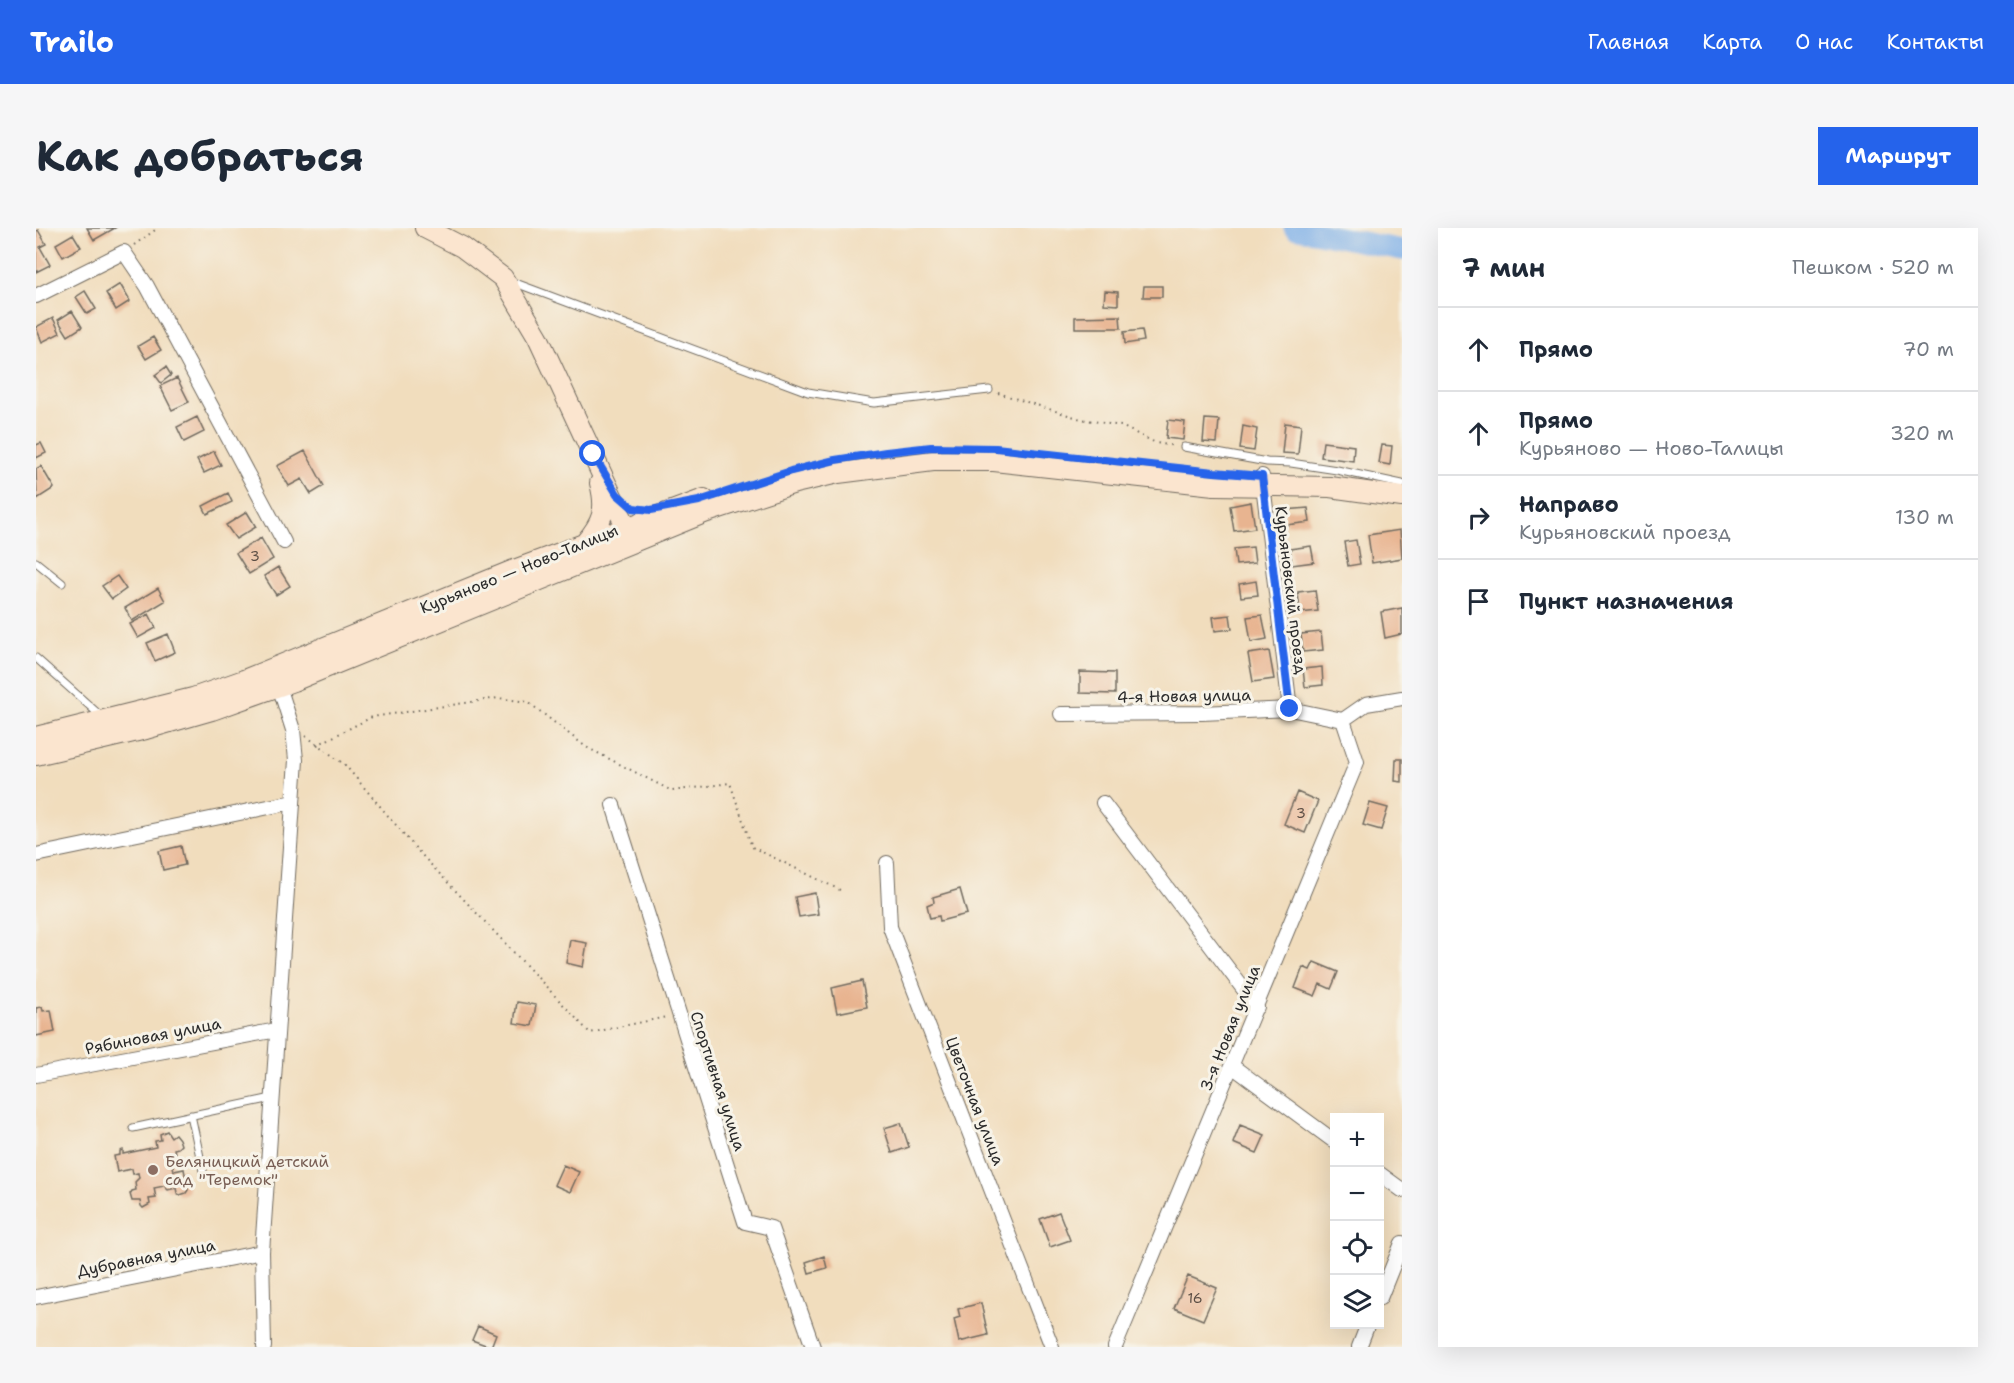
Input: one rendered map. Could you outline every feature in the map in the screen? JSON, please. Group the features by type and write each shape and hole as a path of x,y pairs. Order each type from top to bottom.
{"main road":[{"path":"425,228 462,247 503,278 538,337 630,534"},
{"name":"Курьяново — Ново-Талицы","path":"36,755 146,729 212,710 279,686 630,534 699,501 791,471 835,460 931,447 996,448 1214,472 1262,480"},
{"path":"593,454 617,494 633,508 651,510 699,501"},
{"path":"585,543 597,528 604,509 604,496 593,454"},
{"name":"Курьяново — Ново-Талицы","path":"36,737 193,698 244,680 585,543 630,534 838,472 933,461 994,461 1214,485 1262,480"},
{"path":"1262,480 1402,496"}],"street":[{"path":"36,296 124,252 147,286 284,542"},
{"name":"Курьяновский проезд","path":"1262,480 1290,709"},
{"path":"264,1347 262,1252 296,760 293,730 279,686"},
{"path":"1343,720 1366,704 1402,698"},
{"name":"4-я Новая улица","path":"1061,714 1202,713 1290,709 1343,720"},
{"name":"3-я Новая улица","path":"1115,1347 1357,762 1343,720"},
{"path":"36,855 292,802"},
{"path":"1102,803 1257,1007"},
{"name":"Спортивная улица","path":"613,805 745,1222 771,1228 813,1347"},
{"name":"Цветочная улица","path":"887,863 890,927 1052,1347"},
{"name":"Рябиновая улица","path":"36,1075 277,1030"},
{"path":"1232,1066 1330,1137"},
{"path":"1384,1177 1402,1190"},
{"path":"1384,1288 1402,1243"},
{"name":"Дубравная улица","path":"36,1297 262,1252"},
{"path":"1359,1347 1366,1329"}],"lane":[{"path":"503,278 808,392 874,403 990,390"},
{"path":"1184,447 1268,462 1337,470 1402,484"},
{"path":"36,562 62,583"},
{"path":"36,658 106,720"},
{"path":"133,1128 272,1098"},
{"path":"191,1115 202,1171"}],"path":[{"path":"124,252 158,228"},
{"path":"990,390 1081,419 1121,426 1156,443 1184,447"},
{"path":"317,745 372,717 498,698 528,702 586,747 672,791 730,783 752,847 842,891"},
{"path":"298,731 345,765 418,851 590,1033 679,1014"}],"building":[{"path":"87,228 115,228 94,240"},
{"path":"38,230 46,244 40,247 50,265 36,272 36,231"},
{"path":"73,234 81,247 63,257 56,244"},
{"path":"120,284 130,301 116,310 106,293"},
{"path":"1144,286 1162,286 1162,297 1143,297"},
{"path":"85,291 96,309 87,314 76,297"},
{"path":"1105,291 1118,292 1118,305 1104,304"},
{"path":"72,311 82,327 68,336 58,320"},
{"path":"1120,316 1121,328 1075,328 1075,317"},
{"path":"53,318 60,333 42,342 36,327"},
{"path":"1142,330 1144,341 1125,344 1124,332"},
{"path":"153,337 161,350 146,359 138,346"},
{"path":"166,367 171,375 161,383 155,375"},
{"path":"177,378 189,402 172,410 160,386"},
{"path":"197,417 204,432 184,442 177,427"},
{"path":"1205,419 1219,420 1217,443 1203,442"},
{"path":"1168,420 1185,422 1183,440 1166,438"},
{"path":"1285,423 1301,425 1298,454 1282,453"},
{"path":"1243,426 1257,429 1254,451 1240,449"},
{"path":"1323,442 1354,446 1353,461 1321,457"},
{"path":"41,443 46,453 36,458 36,445"},
{"path":"1382,445 1392,446 1390,465 1379,463"},
{"path":"214,451 221,465 204,473 197,460"},
{"path":"305,451 324,486 311,494 302,479 289,486 277,466"},
{"path":"41,466 54,488 37,499 36,469"},
{"path":"228,493 232,502 207,514 203,506"},
{"path":"1251,502 1255,528 1234,531 1230,506"},
{"path":"1308,508 1310,522 1286,525 1285,510"},
{"path":"247,512 256,527 236,539 226,525"},
{"path":"1400,530 1402,558 1372,563 1368,535"},
{"path":"261,538 273,559 249,574 236,553"},
{"path":"1356,540 1360,564 1348,566 1344,542"},
{"path":"1311,546 1314,562 1292,565 1290,549"},
{"path":"1253,547 1255,563 1236,565 1234,549"},
{"path":"278,567 290,586 276,595 264,576"},
{"path":"117,576 126,589 112,599 102,586"},
{"path":"1256,581 1258,595 1241,597 1239,584"},
{"path":"158,588 165,601 132,621 125,608"},
{"path":"1315,590 1318,611 1300,613 1298,592"},
{"path":"1402,608 1402,634 1385,638 1381,612"},
{"path":"149,614 156,628 138,638 130,624"},
{"path":"1230,615 1232,629 1215,631 1213,617"},
{"path":"1262,615 1267,639 1251,642 1247,617"},
{"path":"1321,632 1323,650 1303,652 1301,634"},
{"path":"168,634 175,652 155,661 147,643"},
{"path":"1269,651 1274,679 1253,682 1248,654"},
{"path":"1322,667 1323,685 1305,687 1303,669"},
{"path":"1080,672 1115,673 1115,694 1080,693"},
{"path":"1396,759 1402,759 1402,782 1395,781"},
{"path":"1297,792 1318,801 1305,833 1284,824"},
{"path":"1370,803 1388,808 1381,830 1363,825"},
{"path":"181,846 185,865 163,870 159,851"},
{"path":"960,889 967,914 940,921 939,916 930,918 927,905 934,902 933,897"},
{"path":"815,893 818,914 799,917 795,897"},
{"path":"570,940 587,943 583,967 566,963"},
{"path":"1314,962 1338,972 1331,989 1320,984 1315,996 1295,988 1303,967 1310,970"},
{"path":"862,981 867,1007 837,1013 832,988"},
{"path":"517,1002 536,1005 532,1026 514,1023"},
{"path":"42,1007 43,1011 51,1010 55,1032 36,1036 36,1008"},
{"path":"901,1123 909,1147 892,1153 884,1128"},
{"path":"1240,1125 1265,1135 1257,1153 1233,1143"},
{"name":"Беляницкий детский сад \"Теремок\"","path":"167,1131 171,1137 175,1134 179,1139 181,1145 174,1149 176,1157 172,1161 174,1171 184,1169 188,1190 180,1195 176,1188 168,1190 164,1186 154,1188 156,1198 149,1199 150,1204 143,1208 140,1201 132,1201 130,1194 136,1190 135,1182 139,1178 138,1173 133,1174 132,1169 117,1172 114,1156 120,1155 120,1151 123,1150 123,1154 156,1147 155,1141 161,1140 160,1134"},
{"path":"563,1165 579,1172 570,1192 554,1185"},
{"path":"1059,1212 1070,1240 1050,1247 1040,1219"},
{"path":"824,1256 827,1268 809,1273 806,1262"},
{"path":"1188,1276 1217,1288 1203,1320 1174,1308"},
{"path":"981,1303 988,1335 959,1342 954,1319 960,1317 958,1309"},
{"path":"478,1326 496,1334 491,1347 472,1340"}],"waterway":[{"path":"1294,228 1402,250"}],"place":[{"name":"Беляницкий детский сад \"Теремок\"","path":"153,1170"}],"route":[{"path":"593,454 617,494 633,508 651,510 699,501 751,483 835,460 931,447 996,448 1262,476 1290,709"}]}
